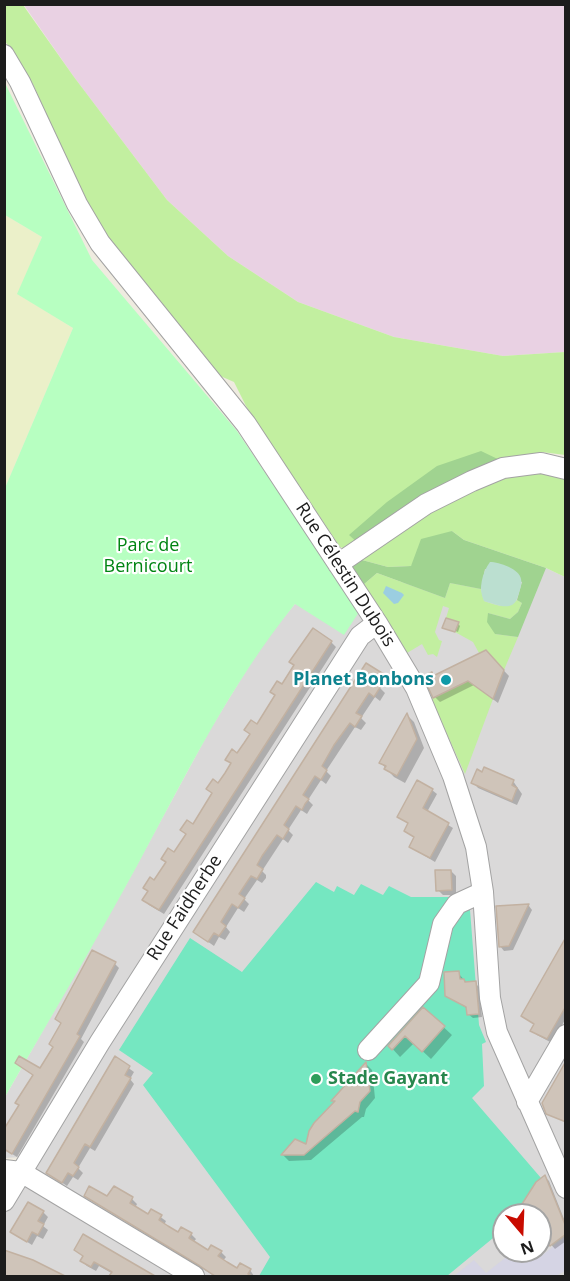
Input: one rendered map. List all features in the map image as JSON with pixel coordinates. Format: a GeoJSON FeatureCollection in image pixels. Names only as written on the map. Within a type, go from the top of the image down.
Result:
{"type":"FeatureCollection","features":[{"type":"Feature","properties":{"kind":"street","name":"Rue Célestin Dubois"},"geometry":{"type":"LineString","coordinates":[[4,55],[20,82],[77,204],[100,243],[246,424],[377,623],[416,688],[453,776],[476,847],[483,892],[492,1011],[497,1032],[566,1188]]}},
{"type":"Feature","properties":{"kind":"street"},"geometry":{"type":"LineString","coordinates":[[338,564],[426,504],[503,468],[541,463],[566,469]]}},
{"type":"Feature","properties":{"kind":"street","name":"Rue Faidherbe"},"geometry":{"type":"LineString","coordinates":[[4,1201],[13,1171],[100,1041],[360,636],[377,623]]}},
{"type":"Feature","properties":{"kind":"street"},"geometry":{"type":"LineString","coordinates":[[368,1050],[429,983],[443,924],[457,904],[483,892]]}},
{"type":"Feature","properties":{"kind":"street"},"geometry":{"type":"LineString","coordinates":[[528,1102],[566,1035]]}},
{"type":"Feature","properties":{"kind":"street"},"geometry":{"type":"LineString","coordinates":[[13,1171],[194,1276]]}},
{"type":"Feature","properties":{"kind":"shaded area"},"geometry":{"type":"Polygon","coordinates":[[[24,5],[565,5],[565,352],[503,356],[394,337],[298,302],[228,256],[167,200],[74,77],[24,5]]]}},
{"type":"Feature","properties":{"kind":"shaded area"},"geometry":{"type":"Polygon","coordinates":[[[464,540],[546,568],[565,577],[565,1276],[5,1276],[5,1189],[21,1157],[5,1158],[5,1097],[126,885],[211,728],[265,640],[295,604],[359,612],[464,540]]]}},
{"type":"Feature","properties":{"kind":"shaded area"},"geometry":{"type":"Polygon","coordinates":[[[565,1237],[565,1271],[556,1276],[454,1276],[474,1260],[486,1273],[499,1263],[552,1263],[552,1248],[565,1237]]]}},
{"type":"Feature","properties":{"kind":"green space"},"geometry":{"type":"Polygon","coordinates":[[[4,5],[23,5],[167,200],[228,256],[298,302],[394,337],[503,356],[565,352],[565,455],[542,452],[504,462],[350,535],[360,545],[349,550],[340,547],[246,406],[234,382],[218,375],[107,239],[86,204],[33,84],[5,41],[4,5]]]}},
{"type":"Feature","properties":{"kind":"green space","name":"Parc de Bernicourt"},"geometry":{"type":"Polygon","coordinates":[[[5,83],[92,260],[237,431],[359,612],[344,635],[295,604],[272,634],[210,730],[122,894],[5,1097],[5,488],[73,328],[17,294],[42,237],[5,215],[5,83]]]}},
{"type":"Feature","properties":{"kind":"green space"},"geometry":{"type":"Polygon","coordinates":[[[5,215],[42,237],[18,294],[73,328],[5,488],[5,215]]]}},
{"type":"Feature","properties":{"kind":"green space"},"geometry":{"type":"Polygon","coordinates":[[[481,451],[504,462],[360,545],[349,535],[387,502],[437,466],[481,451]]]}},
{"type":"Feature","properties":{"kind":"green space"},"geometry":{"type":"Polygon","coordinates":[[[536,468],[563,476],[565,479],[565,577],[546,568],[464,540],[452,531],[411,566],[388,567],[362,560],[351,567],[354,559],[475,484],[536,468]]]}},
{"type":"Feature","properties":{"kind":"green space"},"geometry":{"type":"Polygon","coordinates":[[[452,531],[464,540],[546,568],[518,637],[495,634],[487,622],[488,613],[510,619],[518,612],[522,603],[517,600],[522,582],[485,569],[481,589],[450,583],[445,598],[377,573],[363,585],[351,567],[362,560],[388,567],[411,566],[421,539],[452,531]]]}},
{"type":"Feature","properties":{"kind":"green space"},"geometry":{"type":"Polygon","coordinates":[[[490,562],[509,567],[520,575],[520,588],[512,605],[502,606],[484,601],[481,591],[482,581],[490,562]]]}},
{"type":"Feature","properties":{"kind":"green space"},"geometry":{"type":"Polygon","coordinates":[[[377,573],[445,598],[450,583],[481,589],[484,601],[493,604],[505,606],[517,600],[522,603],[518,612],[510,619],[488,613],[495,634],[518,637],[504,670],[496,661],[478,688],[493,699],[465,774],[431,699],[470,680],[490,657],[487,650],[479,653],[473,642],[455,632],[459,623],[446,618],[449,608],[443,606],[435,632],[442,641],[437,657],[433,654],[428,655],[422,644],[407,653],[363,585],[377,573]]]}},
{"type":"Feature","properties":{"kind":"green space","name":"Stade Gayant"},"geometry":{"type":"Polygon","coordinates":[[[316,882],[334,892],[337,886],[354,895],[361,884],[383,895],[389,886],[411,897],[469,897],[479,1025],[486,1042],[482,1044],[484,1086],[472,1098],[541,1178],[535,1183],[522,1203],[492,1203],[492,1239],[447,1276],[259,1276],[270,1257],[143,1085],[153,1073],[119,1050],[190,938],[242,972],[316,882]]]}},
{"type":"Feature","properties":{"kind":"water"},"geometry":{"type":"Polygon","coordinates":[[[386,586],[404,595],[398,603],[394,604],[383,593],[386,586]]]}},
{"type":"Feature","properties":{"kind":"building"},"geometry":{"type":"Polygon","coordinates":[[[446,618],[459,622],[455,632],[442,628],[446,618]]]}},
{"type":"Feature","properties":{"kind":"building"},"geometry":{"type":"Polygon","coordinates":[[[313,628],[332,641],[159,910],[142,900],[148,891],[143,888],[150,877],[154,880],[166,862],[161,859],[168,848],[174,852],[186,834],[180,830],[187,820],[193,824],[212,793],[206,789],[213,779],[218,783],[225,773],[231,763],[225,760],[232,749],[237,753],[250,734],[244,730],[251,720],[257,724],[275,695],[270,692],[277,681],[282,684],[294,665],[289,662],[313,628]]]}},
{"type":"Feature","properties":{"kind":"building"},"geometry":{"type":"Polygon","coordinates":[[[486,650],[504,670],[493,699],[468,681],[433,698],[423,676],[432,672],[433,676],[486,650]]]}},
{"type":"Feature","properties":{"kind":"building"},"geometry":{"type":"Polygon","coordinates":[[[366,663],[382,673],[376,683],[381,686],[374,697],[369,693],[356,713],[362,716],[355,727],[350,723],[322,766],[327,770],[321,780],[315,776],[303,795],[309,799],[302,810],[296,806],[284,825],[289,829],[283,839],[277,835],[257,865],[263,869],[257,879],[251,876],[239,894],[245,898],[238,908],[232,904],[221,922],[226,926],[219,936],[214,933],[208,942],[193,932],[366,663]]]}},
{"type":"Feature","properties":{"kind":"building"},"geometry":{"type":"Polygon","coordinates":[[[407,713],[417,739],[397,776],[384,769],[386,766],[379,763],[407,713]]]}},
{"type":"Feature","properties":{"kind":"building"},"geometry":{"type":"Polygon","coordinates":[[[484,767],[514,780],[512,785],[517,788],[512,801],[471,783],[477,769],[482,772],[484,767]]]}},
{"type":"Feature","properties":{"kind":"building"},"geometry":{"type":"Polygon","coordinates":[[[417,780],[433,789],[423,808],[449,823],[430,858],[409,847],[414,837],[404,831],[408,823],[397,817],[417,780]]]}},
{"type":"Feature","properties":{"kind":"building"},"geometry":{"type":"Polygon","coordinates":[[[435,870],[451,870],[452,890],[436,891],[435,870]]]}},
{"type":"Feature","properties":{"kind":"building"},"geometry":{"type":"Polygon","coordinates":[[[529,904],[509,946],[499,947],[496,906],[529,904]]]}},
{"type":"Feature","properties":{"kind":"building"},"geometry":{"type":"Polygon","coordinates":[[[566,937],[566,1006],[547,1039],[530,1031],[534,1024],[521,1016],[566,937]]]}},
{"type":"Feature","properties":{"kind":"building"},"geometry":{"type":"Polygon","coordinates":[[[92,950],[116,962],[77,1034],[80,1036],[12,1154],[4,1149],[4,1129],[19,1105],[15,1103],[33,1075],[15,1063],[19,1056],[40,1068],[53,1047],[49,1044],[61,1023],[55,1019],[92,950]]]}},
{"type":"Feature","properties":{"kind":"building"},"geometry":{"type":"Polygon","coordinates":[[[459,971],[460,979],[464,979],[465,982],[476,981],[479,1014],[467,1015],[466,1007],[445,996],[444,972],[459,971]]]}},
{"type":"Feature","properties":{"kind":"building"},"geometry":{"type":"Polygon","coordinates":[[[423,1007],[445,1026],[422,1052],[405,1036],[392,1050],[388,1046],[423,1007]]]}},
{"type":"Feature","properties":{"kind":"building"},"geometry":{"type":"Polygon","coordinates":[[[115,1056],[130,1066],[125,1075],[131,1078],[90,1147],[85,1144],[74,1163],[79,1167],[73,1176],[68,1173],[62,1183],[46,1173],[115,1056]]]}},
{"type":"Feature","properties":{"kind":"building"},"geometry":{"type":"Polygon","coordinates":[[[566,1061],[566,1122],[546,1114],[542,1103],[566,1061]]]}},
{"type":"Feature","properties":{"kind":"building"},"geometry":{"type":"Polygon","coordinates":[[[366,1062],[370,1091],[360,1102],[358,1112],[355,1111],[304,1155],[281,1155],[295,1139],[306,1144],[309,1131],[314,1123],[366,1062]]]}},
{"type":"Feature","properties":{"kind":"building"},"geometry":{"type":"Polygon","coordinates":[[[545,1175],[566,1227],[566,1234],[552,1244],[552,1203],[523,1203],[536,1182],[545,1175]]]}},
{"type":"Feature","properties":{"kind":"building"},"geometry":{"type":"Polygon","coordinates":[[[89,1186],[107,1196],[114,1186],[133,1197],[130,1203],[148,1214],[151,1209],[162,1215],[159,1220],[178,1232],[181,1227],[192,1233],[189,1238],[208,1250],[211,1245],[222,1251],[218,1256],[237,1268],[240,1263],[251,1269],[248,1274],[252,1276],[215,1276],[84,1196],[89,1186]]]}},
{"type":"Feature","properties":{"kind":"building"},"geometry":{"type":"Polygon","coordinates":[[[28,1202],[44,1211],[38,1221],[44,1224],[38,1235],[32,1232],[27,1242],[10,1232],[28,1202]]]}},
{"type":"Feature","properties":{"kind":"building"},"geometry":{"type":"Polygon","coordinates":[[[83,1234],[155,1276],[109,1276],[112,1272],[94,1262],[91,1267],[80,1261],[83,1256],[74,1250],[83,1234]]]}},
{"type":"Feature","properties":{"kind":"building"},"geometry":{"type":"Polygon","coordinates":[[[4,1250],[33,1260],[65,1276],[4,1276],[4,1250]]]}},
{"type":"Feature","properties":{"kind":"place","name":"Planet Bonbons"},"geometry":{"type":"Point","coordinates":[446,680]}},
{"type":"Feature","properties":{"kind":"place","name":"Stade Gayant"},"geometry":{"type":"Point","coordinates":[316,1079]}}]}
